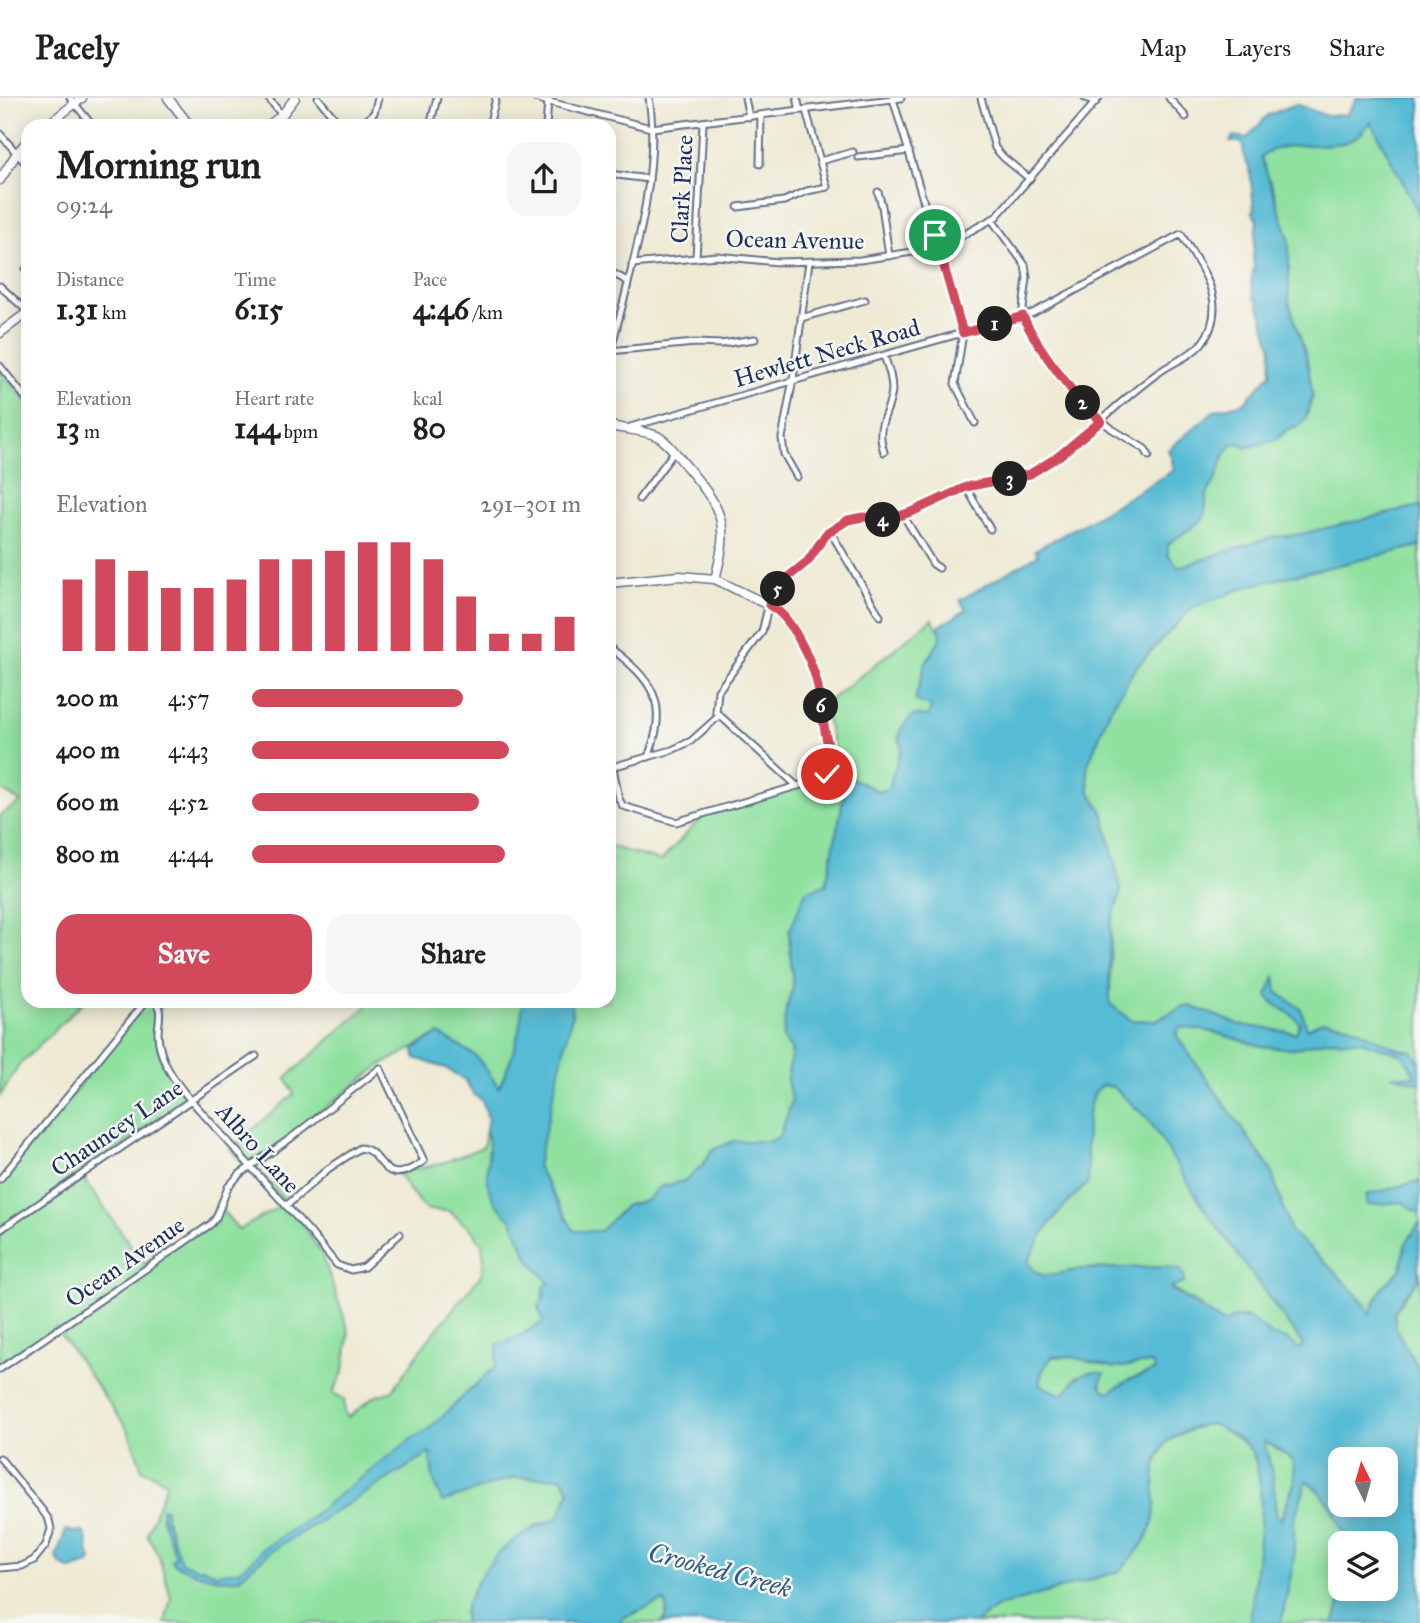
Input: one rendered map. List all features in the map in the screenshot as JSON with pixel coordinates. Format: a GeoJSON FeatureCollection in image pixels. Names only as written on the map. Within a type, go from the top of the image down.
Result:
{"type":"FeatureCollection","features":[{"type":"Feature","properties":{"kind":"street"},"geometry":{"type":"LineString","coordinates":[[168,98],[184,119]]}},
{"type":"Feature","properties":{"kind":"street"},"geometry":{"type":"LineString","coordinates":[[268,98],[282,115]]}},
{"type":"Feature","properties":{"kind":"street"},"geometry":{"type":"LineString","coordinates":[[278,119],[295,98]]}},
{"type":"Feature","properties":{"kind":"street"},"geometry":{"type":"LineString","coordinates":[[318,98],[335,119]]}},
{"type":"Feature","properties":{"kind":"street"},"geometry":{"type":"LineString","coordinates":[[368,119],[374,113],[378,98]]}},
{"type":"Feature","properties":{"kind":"street"},"geometry":{"type":"LineString","coordinates":[[432,119],[437,98]]}},
{"type":"Feature","properties":{"kind":"street"},"geometry":{"type":"LineString","coordinates":[[491,119],[496,98]]}},
{"type":"Feature","properties":{"kind":"street"},"geometry":{"type":"LineString","coordinates":[[534,98],[615,119]]}},
{"type":"Feature","properties":{"kind":"street"},"geometry":{"type":"LineString","coordinates":[[616,327],[643,224],[649,179],[649,98]]}},
{"type":"Feature","properties":{"kind":"street"},"geometry":{"type":"LineString","coordinates":[[745,98],[749,117]]}},
{"type":"Feature","properties":{"kind":"street"},"geometry":{"type":"LineString","coordinates":[[738,206],[784,201],[807,191],[827,187],[797,98]]}},
{"type":"Feature","properties":{"kind":"street"},"geometry":{"type":"LineString","coordinates":[[616,119],[651,128],[901,98]]}},
{"type":"Feature","properties":{"kind":"street"},"geometry":{"type":"LineString","coordinates":[[981,98],[995,148],[1030,179]]}},
{"type":"Feature","properties":{"kind":"street"},"geometry":{"type":"LineString","coordinates":[[1085,98],[1098,100]]}},
{"type":"Feature","properties":{"kind":"street"},"geometry":{"type":"LineString","coordinates":[[1169,98],[1186,117]]}},
{"type":"Feature","properties":{"kind":"street"},"geometry":{"type":"LineString","coordinates":[[893,99],[963,333],[955,384],[975,423]]}},
{"type":"Feature","properties":{"kind":"street"},"geometry":{"type":"LineString","coordinates":[[54,119],[76,100],[88,119]]}},
{"type":"Feature","properties":{"kind":"street","name":"Ocean Avenue"},"geometry":{"type":"LineString","coordinates":[[632,264],[725,256],[778,262],[860,260],[939,248],[992,220],[1098,100]]}},
{"type":"Feature","properties":{"kind":"street"},"geometry":{"type":"LineString","coordinates":[[547,119],[548,102]]}},
{"type":"Feature","properties":{"kind":"street"},"geometry":{"type":"LineString","coordinates":[[760,164],[761,115]]}},
{"type":"Feature","properties":{"kind":"street","name":"Clark Place"},"geometry":{"type":"LineString","coordinates":[[696,258],[703,122]]}},
{"type":"Feature","properties":{"kind":"street"},"geometry":{"type":"LineString","coordinates":[[0,134],[21,158]]}},
{"type":"Feature","properties":{"kind":"street"},"geometry":{"type":"LineString","coordinates":[[0,180],[21,148]]}},
{"type":"Feature","properties":{"kind":"street"},"geometry":{"type":"LineString","coordinates":[[858,157],[909,151]]}},
{"type":"Feature","properties":{"kind":"street"},"geometry":{"type":"LineString","coordinates":[[820,161],[853,152]]}},
{"type":"Feature","properties":{"kind":"street"},"geometry":{"type":"LineString","coordinates":[[616,175],[649,179]]}},
{"type":"Feature","properties":{"kind":"street"},"geometry":{"type":"LineString","coordinates":[[878,192],[889,256]]}},
{"type":"Feature","properties":{"kind":"street"},"geometry":{"type":"LineString","coordinates":[[992,220],[1025,265],[1027,278],[1023,316],[1031,333],[1085,406],[1124,438],[1143,447],[1149,456]]}},
{"type":"Feature","properties":{"kind":"street","name":"Hewlett Neck Road"},"geometry":{"type":"LineString","coordinates":[[624,429],[1023,316],[1074,292],[1181,234],[1212,295],[1214,309],[1210,329],[1193,352],[1157,373],[1101,421]]}},
{"type":"Feature","properties":{"kind":"street"},"geometry":{"type":"LineString","coordinates":[[797,477],[782,446],[809,262]]}},
{"type":"Feature","properties":{"kind":"street"},"geometry":{"type":"LineString","coordinates":[[616,275],[628,281]]}},
{"type":"Feature","properties":{"kind":"street"},"geometry":{"type":"LineString","coordinates":[[0,286],[21,306]]}},
{"type":"Feature","properties":{"kind":"street"},"geometry":{"type":"LineString","coordinates":[[801,317],[864,300]]}},
{"type":"Feature","properties":{"kind":"street"},"geometry":{"type":"LineString","coordinates":[[0,333],[21,317]]}},
{"type":"Feature","properties":{"kind":"street"},"geometry":{"type":"LineString","coordinates":[[616,353],[695,342],[721,344],[755,339]]}},
{"type":"Feature","properties":{"kind":"street"},"geometry":{"type":"LineString","coordinates":[[884,356],[892,386],[881,425],[884,452]]}},
{"type":"Feature","properties":{"kind":"street"},"geometry":{"type":"LineString","coordinates":[[0,366],[21,392]]}},
{"type":"Feature","properties":{"kind":"street"},"geometry":{"type":"LineString","coordinates":[[797,786],[716,712],[718,691],[762,632],[769,605],[783,581],[808,561],[830,531],[855,518],[882,520],[902,515],[966,487],[1018,478],[1035,472],[1101,421]]}},
{"type":"Feature","properties":{"kind":"street"},"geometry":{"type":"LineString","coordinates":[[616,427],[658,437],[708,492],[719,512],[722,540],[721,558],[715,579]]}},
{"type":"Feature","properties":{"kind":"street"},"geometry":{"type":"LineString","coordinates":[[639,499],[674,452]]}},
{"type":"Feature","properties":{"kind":"street"},"geometry":{"type":"LineString","coordinates":[[966,487],[990,529]]}},
{"type":"Feature","properties":{"kind":"street"},"geometry":{"type":"LineString","coordinates":[[902,515],[933,564],[939,568]]}},
{"type":"Feature","properties":{"kind":"street"},"geometry":{"type":"LineString","coordinates":[[830,531],[880,616]]}},
{"type":"Feature","properties":{"kind":"street"},"geometry":{"type":"LineString","coordinates":[[616,582],[679,576],[715,579],[780,611],[809,660],[818,688],[825,741],[835,766],[827,774],[797,786],[676,822],[623,806],[616,783]]}},
{"type":"Feature","properties":{"kind":"street"},"geometry":{"type":"LineString","coordinates":[[616,653],[641,677],[658,706],[659,721],[648,757]]}},
{"type":"Feature","properties":{"kind":"street"},"geometry":{"type":"LineString","coordinates":[[616,766],[691,741],[720,715]]}},
{"type":"Feature","properties":{"kind":"street"},"geometry":{"type":"LineString","coordinates":[[0,1179],[140,1008]]}},
{"type":"Feature","properties":{"kind":"street","name":"Albro Lane"},"geometry":{"type":"LineString","coordinates":[[160,1008],[158,1037],[162,1056],[170,1073],[337,1265],[351,1270],[364,1266],[400,1234]]}},
{"type":"Feature","properties":{"kind":"street","name":"Chauncey Lane"},"geometry":{"type":"LineString","coordinates":[[0,1230],[256,1056]]}},
{"type":"Feature","properties":{"kind":"street","name":"Ocean Avenue"},"geometry":{"type":"LineString","coordinates":[[0,1369],[211,1224],[230,1183],[380,1068],[424,1161],[409,1170],[391,1172],[366,1149],[360,1148],[328,1169],[286,1206]]}},
{"type":"Feature","properties":{"kind":"street"},"geometry":{"type":"LineString","coordinates":[[0,1458],[49,1520],[50,1537],[34,1560],[22,1566],[0,1568]]}},
{"type":"Feature","properties":{"kind":"green space"},"geometry":{"type":"Polygon","coordinates":[[[1371,121],[1420,215],[1420,506],[1301,534],[1270,538],[1179,567],[1168,555],[1168,544],[1204,519],[1207,494],[1232,444],[1276,440],[1288,429],[1297,426],[1307,359],[1289,302],[1276,196],[1261,158],[1268,150],[1362,133],[1371,121]]]}},
{"type":"Feature","properties":{"kind":"green space"},"geometry":{"type":"Polygon","coordinates":[[[0,369],[21,394],[21,802],[0,789],[0,369]]]}},
{"type":"Feature","properties":{"kind":"green space"},"geometry":{"type":"Polygon","coordinates":[[[1420,546],[1420,1064],[1412,1051],[1397,1049],[1349,1025],[1307,1029],[1301,1009],[1277,992],[1275,978],[1272,1003],[1291,1011],[1300,1023],[1296,1033],[1241,1025],[1187,1005],[1154,1021],[1131,1020],[1110,1004],[1111,923],[1121,891],[1103,812],[1089,791],[1087,767],[1110,710],[1136,667],[1193,607],[1252,585],[1420,546]]]}},
{"type":"Feature","properties":{"kind":"green space"},"geometry":{"type":"Polygon","coordinates":[[[932,619],[941,633],[940,639],[925,665],[915,700],[932,706],[928,716],[914,715],[898,738],[902,747],[889,788],[880,792],[850,777],[848,780],[826,885],[789,932],[793,987],[786,1009],[792,1050],[787,1080],[792,1101],[779,1137],[770,1141],[734,1141],[712,1150],[703,1165],[684,1182],[660,1187],[647,1201],[627,1205],[600,1231],[574,1231],[537,1166],[552,1099],[567,1008],[616,1008],[616,848],[661,861],[705,814],[811,783],[835,771],[841,762],[835,756],[824,705],[932,619]]]}},
{"type":"Feature","properties":{"kind":"green space"},"geometry":{"type":"Polygon","coordinates":[[[21,802],[21,1008],[77,1008],[19,1065],[0,1096],[0,815],[21,802]]]}},
{"type":"Feature","properties":{"kind":"green space"},"geometry":{"type":"Polygon","coordinates":[[[142,1008],[161,1008],[158,1016],[159,1049],[165,1066],[189,1099],[81,1175],[144,1264],[213,1216],[217,1204],[239,1230],[280,1206],[230,1149],[294,1094],[286,1078],[365,1008],[522,1008],[515,1045],[499,1087],[476,1056],[439,1034],[381,1065],[253,1164],[287,1201],[322,1254],[349,1332],[344,1370],[333,1393],[344,1399],[345,1414],[349,1417],[374,1397],[392,1391],[428,1340],[481,1275],[484,1261],[482,1244],[474,1232],[449,1211],[427,1210],[398,1173],[440,1164],[483,1147],[486,1129],[489,1146],[487,1172],[496,1204],[512,1220],[529,1260],[550,1284],[543,1291],[544,1321],[514,1339],[498,1344],[495,1369],[449,1410],[442,1502],[512,1478],[561,1477],[570,1491],[558,1518],[535,1526],[463,1613],[465,1623],[165,1623],[171,1597],[158,1554],[147,1534],[167,1482],[142,1469],[128,1430],[56,1328],[0,1367],[0,1183],[142,1008]]]}},
{"type":"Feature","properties":{"kind":"green space"},"geometry":{"type":"Polygon","coordinates":[[[1181,1027],[1209,1031],[1261,1046],[1292,1049],[1330,1040],[1361,1041],[1403,1055],[1416,1077],[1396,1076],[1420,1083],[1420,1181],[1390,1188],[1368,1205],[1402,1202],[1420,1214],[1420,1222],[1405,1245],[1401,1269],[1383,1287],[1371,1315],[1362,1300],[1291,1232],[1271,1170],[1176,1035],[1181,1027]]]}},
{"type":"Feature","properties":{"kind":"green space"},"geometry":{"type":"Polygon","coordinates":[[[1102,1085],[1113,1087],[1148,1119],[1204,1208],[1303,1345],[1301,1348],[1286,1339],[1273,1337],[1248,1317],[1235,1317],[1221,1322],[1170,1288],[1174,1286],[1166,1267],[1082,1269],[1044,1276],[1034,1270],[1028,1262],[1039,1239],[1061,1210],[1088,1183],[1088,1116],[1095,1092],[1102,1085]]]}},
{"type":"Feature","properties":{"kind":"green space"},"geometry":{"type":"Polygon","coordinates":[[[1420,1271],[1420,1372],[1396,1329],[1394,1312],[1420,1271]]]}},
{"type":"Feature","properties":{"kind":"green space"},"geometry":{"type":"Polygon","coordinates":[[[1052,1357],[1151,1363],[1154,1371],[1129,1380],[1110,1392],[1105,1392],[1100,1384],[1077,1376],[1063,1395],[1041,1386],[1039,1382],[1044,1368],[1052,1357]]]}},
{"type":"Feature","properties":{"kind":"green space"},"geometry":{"type":"Polygon","coordinates":[[[1204,1424],[1220,1428],[1244,1443],[1251,1450],[1257,1464],[1260,1484],[1260,1534],[1250,1623],[975,1623],[997,1607],[1120,1571],[1133,1557],[1154,1520],[1154,1468],[1166,1442],[1204,1424]]]}},
{"type":"Feature","properties":{"kind":"green space"},"geometry":{"type":"Polygon","coordinates":[[[1264,1441],[1294,1459],[1295,1481],[1280,1520],[1276,1515],[1273,1476],[1264,1441]]]}},
{"type":"Feature","properties":{"kind":"green space"},"geometry":{"type":"Polygon","coordinates":[[[1306,1480],[1328,1503],[1328,1517],[1336,1517],[1343,1531],[1328,1531],[1328,1601],[1340,1601],[1334,1623],[1281,1623],[1294,1560],[1294,1520],[1306,1480]]]}},
{"type":"Feature","properties":{"kind":"green space"},"geometry":{"type":"Polygon","coordinates":[[[663,1601],[667,1605],[666,1618],[661,1623],[620,1623],[622,1618],[663,1601]]]}},
{"type":"Feature","properties":{"kind":"water","name":"Crooked Creek"},"geometry":{"type":"Polygon","coordinates":[[[1357,98],[1420,98],[1420,215],[1371,122],[1350,141],[1289,146],[1269,151],[1261,157],[1289,238],[1289,302],[1307,359],[1313,396],[1305,420],[1288,429],[1276,440],[1246,448],[1240,443],[1232,444],[1207,494],[1204,519],[1168,544],[1168,555],[1179,567],[1270,538],[1301,534],[1420,506],[1420,546],[1252,585],[1193,607],[1136,667],[1110,710],[1087,767],[1089,791],[1103,812],[1121,891],[1111,923],[1110,1004],[1131,1020],[1154,1021],[1187,1005],[1241,1025],[1296,1033],[1300,1023],[1267,995],[1275,977],[1277,992],[1301,1009],[1307,1029],[1323,1021],[1349,1025],[1397,1049],[1412,1051],[1420,1064],[1420,1083],[1391,1075],[1416,1076],[1403,1055],[1361,1041],[1329,1040],[1292,1049],[1261,1046],[1209,1031],[1181,1027],[1176,1035],[1271,1170],[1291,1232],[1362,1300],[1370,1314],[1383,1287],[1401,1269],[1405,1245],[1420,1222],[1418,1280],[1403,1297],[1394,1313],[1396,1329],[1420,1372],[1420,1623],[1334,1623],[1340,1601],[1398,1601],[1398,1531],[1343,1531],[1336,1517],[1398,1517],[1398,1447],[1328,1447],[1328,1503],[1307,1480],[1294,1520],[1294,1560],[1281,1623],[1250,1623],[1260,1536],[1258,1469],[1252,1452],[1244,1443],[1208,1424],[1185,1431],[1165,1444],[1155,1471],[1152,1525],[1141,1546],[1120,1571],[997,1607],[975,1623],[661,1623],[666,1618],[667,1605],[663,1601],[622,1618],[620,1623],[465,1623],[467,1603],[487,1567],[519,1537],[558,1518],[570,1491],[561,1477],[512,1478],[442,1502],[433,1478],[430,1453],[270,1552],[238,1579],[206,1576],[175,1564],[171,1560],[176,1557],[162,1519],[162,1508],[166,1509],[166,1519],[181,1562],[216,1574],[238,1571],[262,1549],[305,1521],[411,1439],[428,1430],[495,1369],[498,1343],[515,1338],[544,1321],[538,1308],[545,1297],[544,1286],[550,1284],[529,1260],[512,1220],[496,1204],[489,1190],[489,1146],[486,1128],[488,1118],[482,1100],[474,1095],[465,1080],[445,1068],[415,1058],[414,1049],[439,1034],[476,1056],[499,1087],[515,1045],[522,1008],[572,1008],[537,1166],[574,1231],[600,1231],[627,1205],[647,1200],[660,1187],[684,1181],[703,1165],[712,1150],[734,1141],[770,1141],[779,1137],[792,1101],[787,1080],[792,1051],[783,1038],[786,1009],[793,987],[789,932],[806,891],[826,885],[847,780],[849,777],[880,792],[889,787],[902,747],[900,734],[903,726],[914,715],[928,716],[931,707],[915,700],[925,665],[940,639],[938,627],[966,610],[960,600],[1038,555],[1035,550],[1174,470],[1168,450],[1215,410],[1244,403],[1271,373],[1272,349],[1257,299],[1254,299],[1251,282],[1257,220],[1252,211],[1250,169],[1244,157],[1243,144],[1230,142],[1233,136],[1247,138],[1268,115],[1296,104],[1324,115],[1346,115],[1357,98]],[[1102,1085],[1095,1092],[1091,1103],[1087,1130],[1088,1183],[1061,1209],[1039,1239],[1028,1262],[1044,1276],[1082,1269],[1166,1267],[1181,1270],[1184,1283],[1170,1288],[1221,1322],[1235,1317],[1248,1317],[1273,1336],[1286,1339],[1301,1348],[1303,1345],[1204,1208],[1148,1119],[1113,1087],[1102,1085]],[[1069,1356],[1052,1357],[1039,1381],[1041,1386],[1063,1395],[1080,1376],[1097,1372],[1104,1374],[1100,1384],[1105,1391],[1110,1392],[1129,1380],[1154,1371],[1151,1363],[1114,1368],[1069,1356]],[[1264,1442],[1273,1476],[1276,1514],[1281,1520],[1295,1481],[1293,1460],[1264,1442]]]}},
{"type":"Feature","properties":{"kind":"water"},"geometry":{"type":"Polygon","coordinates":[[[1420,1181],[1420,1214],[1402,1202],[1368,1205],[1366,1195],[1420,1181]]]}},
{"type":"Feature","properties":{"kind":"water"},"geometry":{"type":"Polygon","coordinates":[[[66,1530],[82,1531],[91,1559],[89,1564],[71,1570],[61,1565],[56,1557],[66,1530]]]}},
{"type":"Feature","properties":{"kind":"route"},"geometry":{"type":"LineString","coordinates":[[827,774],[835,766],[825,741],[815,676],[787,619],[769,605],[783,581],[808,561],[826,534],[848,520],[863,517],[890,519],[966,487],[1030,474],[1059,456],[1101,421],[1072,389],[1031,333],[1023,316],[963,333],[935,235]]}}]}
